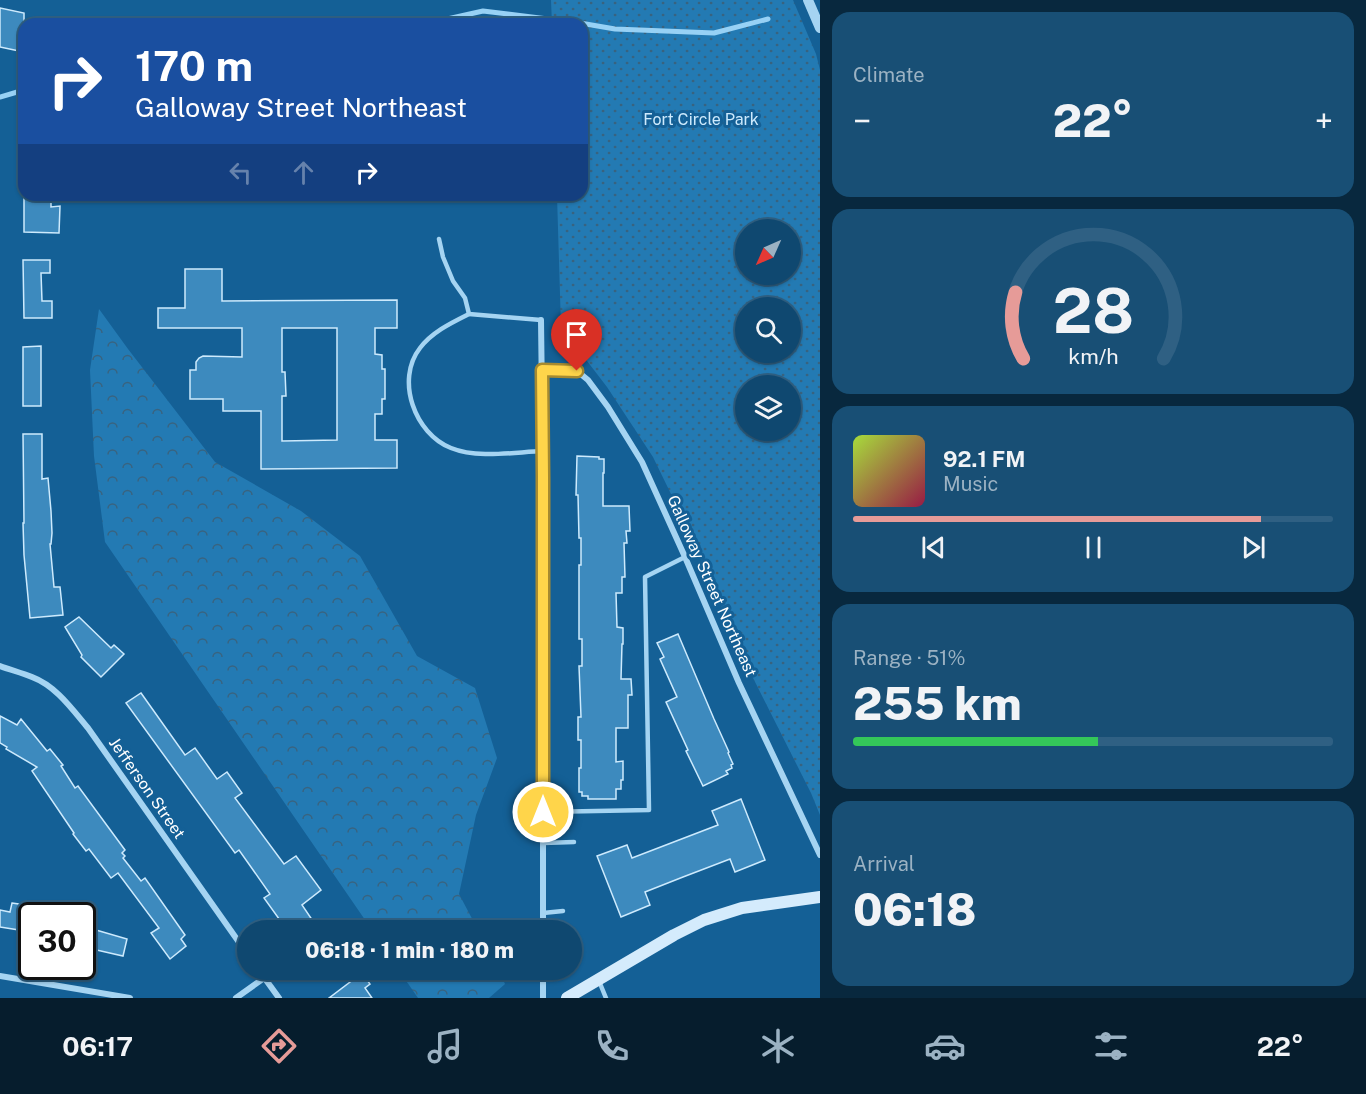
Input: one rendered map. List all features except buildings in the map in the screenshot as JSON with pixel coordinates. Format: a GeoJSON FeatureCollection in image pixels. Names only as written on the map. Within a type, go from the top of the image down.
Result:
{"type":"FeatureCollection","features":[{"type":"Feature","properties":{"kind":"main road"},"geometry":{"type":"LineString","coordinates":[[567,998],[689,927],[719,915],[742,908],[820,897]]}},
{"type":"Feature","properties":{"kind":"street"},"geometry":{"type":"LineString","coordinates":[[808,0],[820,28]]}},
{"type":"Feature","properties":{"kind":"street"},"geometry":{"type":"LineString","coordinates":[[541,320],[543,920]]}},
{"type":"Feature","properties":{"kind":"street","name":"Galloway Street Northeast"},"geometry":{"type":"LineString","coordinates":[[542,370],[577,371],[588,380],[608,407],[642,462],[739,683],[820,855]]}},
{"type":"Feature","properties":{"kind":"street","name":"Jefferson Street"},"geometry":{"type":"LineString","coordinates":[[0,666],[34,678],[52,689],[71,708],[88,728],[237,939]]}},
{"type":"Feature","properties":{"kind":"street"},"geometry":{"type":"LineString","coordinates":[[0,976],[130,998]]}},
{"type":"Feature","properties":{"kind":"street"},"geometry":{"type":"LineString","coordinates":[[236,998],[261,980]]}},
{"type":"Feature","properties":{"kind":"street"},"geometry":{"type":"LineString","coordinates":[[266,980],[279,998]]}},
{"type":"Feature","properties":{"kind":"street"},"geometry":{"type":"LineString","coordinates":[[543,980],[543,998]]}},
{"type":"Feature","properties":{"kind":"lane"},"geometry":{"type":"LineString","coordinates":[[439,239],[443,257],[453,281],[465,298],[469,314]]}},
{"type":"Feature","properties":{"kind":"lane"},"geometry":{"type":"LineString","coordinates":[[541,320],[469,314],[446,326],[431,336],[414,357],[409,391],[415,412],[424,427],[450,448],[464,452],[504,454],[543,451]]}},
{"type":"Feature","properties":{"kind":"lane"},"geometry":{"type":"LineString","coordinates":[[543,812],[648,810],[645,577],[685,557]]}},
{"type":"Feature","properties":{"kind":"lane"},"geometry":{"type":"LineString","coordinates":[[543,843],[574,842]]}},
{"type":"Feature","properties":{"kind":"lane"},"geometry":{"type":"LineString","coordinates":[[543,913],[563,911]]}},
{"type":"Feature","properties":{"kind":"lane"},"geometry":{"type":"LineString","coordinates":[[598,979],[606,998]]}},
{"type":"Feature","properties":{"kind":"green space","name":"Fort Circle Park"},"geometry":{"type":"Polygon","coordinates":[[[551,0],[793,0],[816,54],[820,70],[820,815],[749,670],[687,527],[653,457],[607,387],[561,327],[557,201],[588,201],[588,18],[552,18],[551,0]]]}},
{"type":"Feature","properties":{"kind":"green space"},"geometry":{"type":"Polygon","coordinates":[[[99,309],[215,462],[301,511],[360,556],[417,656],[475,688],[497,758],[476,815],[459,894],[473,920],[365,920],[105,542],[94,456],[90,370],[99,309]]]}},
{"type":"Feature","properties":{"kind":"green space"},"geometry":{"type":"Polygon","coordinates":[[[406,980],[503,980],[505,984],[489,998],[418,998],[406,980]]]}},
{"type":"Feature","properties":{"kind":"waterway"},"geometry":{"type":"LineString","coordinates":[[452,18],[483,11],[540,18]]}},
{"type":"Feature","properties":{"kind":"waterway"},"geometry":{"type":"LineString","coordinates":[[588,24],[615,29],[714,33],[768,19]]}},
{"type":"Feature","properties":{"kind":"waterway"},"geometry":{"type":"LineString","coordinates":[[0,97],[18,92]]}},
{"type":"Feature","properties":{"kind":"route"},"geometry":{"type":"LineString","coordinates":[[543,812],[542,370],[577,371]]}}]}
